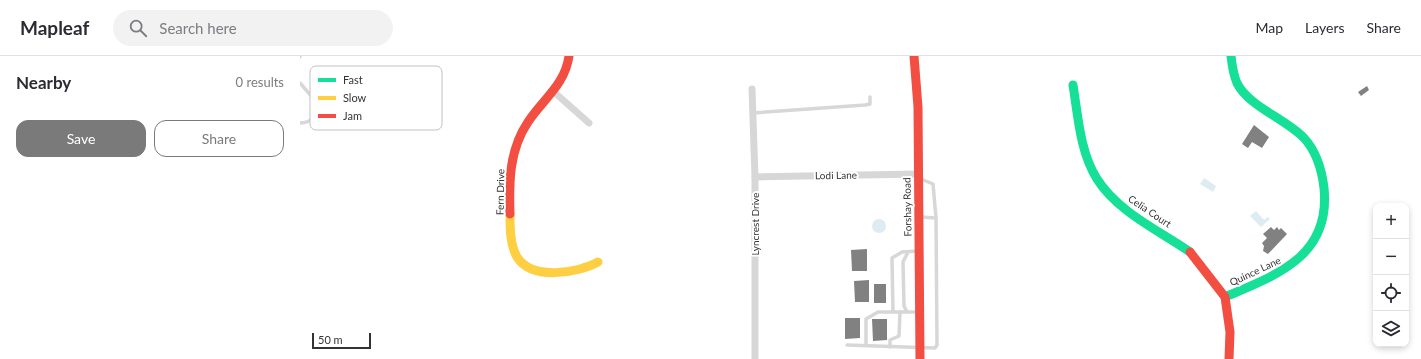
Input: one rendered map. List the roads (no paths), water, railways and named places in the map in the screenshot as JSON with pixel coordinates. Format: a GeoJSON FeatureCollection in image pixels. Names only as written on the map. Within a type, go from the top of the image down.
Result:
{"type":"FeatureCollection","features":[{"type":"Feature","properties":{"kind":"street","name":"Fern Drive"},"geometry":{"type":"LineString","coordinates":[[569,56],[568,71],[554,92],[535,112],[522,130],[514,149],[510,190],[513,247],[517,256],[524,264],[540,271],[574,272],[587,269],[598,262]]}},
{"type":"Feature","properties":{"kind":"street","name":"Forshay Road"},"geometry":{"type":"LineString","coordinates":[[914,56],[917,86],[920,359]]}},
{"type":"Feature","properties":{"kind":"street","name":"Quince Lane"},"geometry":{"type":"LineString","coordinates":[[1229,359],[1230,332],[1225,297],[1274,276],[1287,269],[1300,258],[1313,241],[1322,221],[1324,190],[1321,171],[1315,155],[1306,140],[1293,127],[1249,96],[1238,85],[1232,68],[1231,56]]}},
{"type":"Feature","properties":{"kind":"street","name":"Celia Court"},"geometry":{"type":"LineString","coordinates":[[1073,85],[1082,139],[1089,162],[1097,179],[1113,199],[1134,216],[1193,254],[1225,297]]}},
{"type":"Feature","properties":{"kind":"street","name":"Lyncrest Drive"},"geometry":{"type":"LineString","coordinates":[[752,89],[755,177],[755,359]]}},
{"type":"Feature","properties":{"kind":"street"},"geometry":{"type":"LineString","coordinates":[[554,92],[589,123]]}},
{"type":"Feature","properties":{"kind":"street","name":"Lodi Lane"},"geometry":{"type":"LineString","coordinates":[[755,177],[918,176]]}},
{"type":"Feature","properties":{"kind":"lane"},"geometry":{"type":"LineString","coordinates":[[300,83],[310,95]]}},
{"type":"Feature","properties":{"kind":"lane"},"geometry":{"type":"LineString","coordinates":[[753,113],[861,106],[870,104],[870,96]]}},
{"type":"Feature","properties":{"kind":"lane"},"geometry":{"type":"LineString","coordinates":[[300,123],[310,122]]}},
{"type":"Feature","properties":{"kind":"lane"},"geometry":{"type":"LineString","coordinates":[[847,345],[920,349],[935,348],[937,345],[936,218],[933,184],[918,176]]}},
{"type":"Feature","properties":{"kind":"lane"},"geometry":{"type":"LineString","coordinates":[[918,217],[936,218]]}},
{"type":"Feature","properties":{"kind":"lane"},"geometry":{"type":"LineString","coordinates":[[893,312],[892,258],[902,252],[919,251]]}},
{"type":"Feature","properties":{"kind":"lane"},"geometry":{"type":"LineString","coordinates":[[907,312],[904,306],[903,262],[908,252]]}},
{"type":"Feature","properties":{"kind":"lane"},"geometry":{"type":"LineString","coordinates":[[866,345],[866,319],[878,312],[919,312]]}},
{"type":"Feature","properties":{"kind":"lane"},"geometry":{"type":"LineString","coordinates":[[890,347],[890,340],[899,336],[900,312]]}}]}
